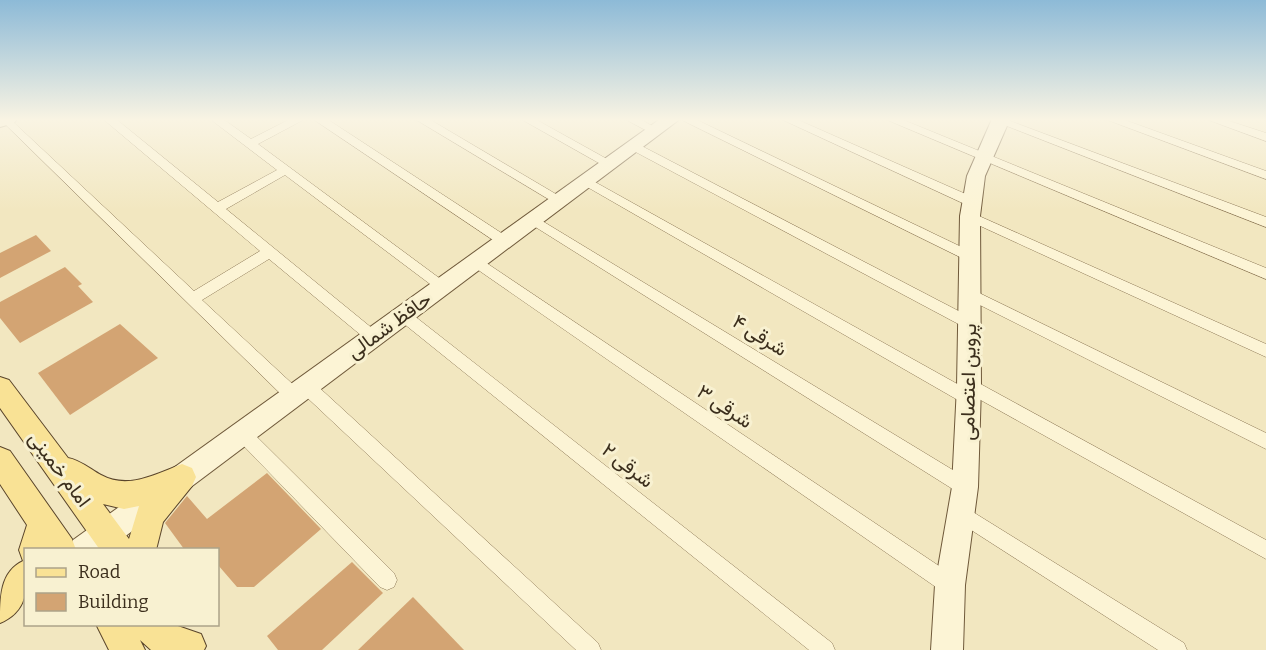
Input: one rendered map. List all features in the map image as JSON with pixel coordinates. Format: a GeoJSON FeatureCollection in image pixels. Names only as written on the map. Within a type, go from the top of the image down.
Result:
{"type":"FeatureCollection","features":[{"type":"Feature","properties":{"kind":"main road","name":"حافظ شمالی"},"geometry":{"type":"LineString","coordinates":[[87,548],[113,541],[182,477],[630,149]]}},
{"type":"Feature","properties":{"kind":"main road","name":"پروین اعتصامی"},"geometry":{"type":"LineString","coordinates":[[947,650],[950,585],[965,487],[969,392],[971,209],[976,176],[986,149]]}},
{"type":"Feature","properties":{"kind":"main road","name":"امام خمینی"},"geometry":{"type":"LineString","coordinates":[[0,388],[113,541]]}},
{"type":"Feature","properties":{"kind":"main road"},"geometry":{"type":"LineString","coordinates":[[50,457],[93,488],[118,497],[148,492],[182,477]]}},
{"type":"Feature","properties":{"kind":"main road"},"geometry":{"type":"LineString","coordinates":[[0,460],[38,536],[59,548]]}},
{"type":"Feature","properties":{"kind":"main road"},"geometry":{"type":"LineString","coordinates":[[141,548],[150,516],[182,477]]}},
{"type":"Feature","properties":{"kind":"main road"},"geometry":{"type":"LineString","coordinates":[[0,610],[24,578]]}},
{"type":"Feature","properties":{"kind":"main road"},"geometry":{"type":"LineString","coordinates":[[0,610],[24,593]]}},
{"type":"Feature","properties":{"kind":"main road"},"geometry":{"type":"LineString","coordinates":[[0,610],[24,602]]}},
{"type":"Feature","properties":{"kind":"main road"},"geometry":{"type":"LineString","coordinates":[[113,626],[128,650]]}},
{"type":"Feature","properties":{"kind":"main road"},"geometry":{"type":"LineString","coordinates":[[149,626],[166,641],[185,640]]}},
{"type":"Feature","properties":{"kind":"street"},"geometry":{"type":"LineString","coordinates":[[36,149],[192,299],[591,650]]}},
{"type":"Feature","properties":{"kind":"street"},"geometry":{"type":"LineString","coordinates":[[146,149],[373,337]]}},
{"type":"Feature","properties":{"kind":"street"},"geometry":{"type":"LineString","coordinates":[[257,149],[443,286]]}},
{"type":"Feature","properties":{"kind":"street"},"geometry":{"type":"LineString","coordinates":[[365,149],[504,241]]}},
{"type":"Feature","properties":{"kind":"street"},"geometry":{"type":"LineString","coordinates":[[474,149],[560,200]]}},
{"type":"Feature","properties":{"kind":"street"},"geometry":{"type":"LineString","coordinates":[[583,149],[610,164]]}},
{"type":"Feature","properties":{"kind":"street"},"geometry":{"type":"LineString","coordinates":[[640,149],[969,323]]}},
{"type":"Feature","properties":{"kind":"street"},"geometry":{"type":"LineString","coordinates":[[749,149],[969,256]]}},
{"type":"Feature","properties":{"kind":"street"},"geometry":{"type":"LineString","coordinates":[[849,149],[1266,351]]}},
{"type":"Feature","properties":{"kind":"street"},"geometry":{"type":"LineString","coordinates":[[963,149],[1266,274]]}},
{"type":"Feature","properties":{"kind":"street"},"geometry":{"type":"LineString","coordinates":[[1075,149],[1266,222]]}},
{"type":"Feature","properties":{"kind":"street"},"geometry":{"type":"LineString","coordinates":[[1193,149],[1266,176]]}},
{"type":"Feature","properties":{"kind":"street"},"geometry":{"type":"LineString","coordinates":[[217,208],[285,170]]}},
{"type":"Feature","properties":{"kind":"street"},"geometry":{"type":"LineString","coordinates":[[586,181],[969,392],[1266,550]]}},
{"type":"Feature","properties":{"kind":"street","name":"۴ شرقی"},"geometry":{"type":"LineString","coordinates":[[534,220],[965,487]]}},
{"type":"Feature","properties":{"kind":"street"},"geometry":{"type":"LineString","coordinates":[[192,299],[270,252]]}},
{"type":"Feature","properties":{"kind":"street","name":"۳ شرقی"},"geometry":{"type":"LineString","coordinates":[[476,261],[950,585]]}},
{"type":"Feature","properties":{"kind":"street"},"geometry":{"type":"LineString","coordinates":[[969,293],[1266,441]]}},
{"type":"Feature","properties":{"kind":"street","name":"۲ شرقی"},"geometry":{"type":"LineString","coordinates":[[403,315],[825,650]]}},
{"type":"Feature","properties":{"kind":"street"},"geometry":{"type":"LineString","coordinates":[[242,433],[387,580]]}},
{"type":"Feature","properties":{"kind":"street"},"geometry":{"type":"LineString","coordinates":[[960,513],[1177,650]]}},
{"type":"Feature","properties":{"kind":"building"},"geometry":{"type":"Polygon","coordinates":[[[36,235],[51,251],[0,278],[0,253],[36,235]]]}},
{"type":"Feature","properties":{"kind":"building"},"geometry":{"type":"Polygon","coordinates":[[[65,267],[82,284],[78,286],[93,302],[20,343],[0,318],[0,302],[65,267]]]}},
{"type":"Feature","properties":{"kind":"building"},"geometry":{"type":"Polygon","coordinates":[[[120,324],[158,358],[70,415],[38,373],[120,324]]]}},
{"type":"Feature","properties":{"kind":"building"},"geometry":{"type":"Polygon","coordinates":[[[267,473],[321,529],[254,587],[237,587],[219,566],[219,548],[183,548],[165,523],[187,496],[207,519],[267,473]]]}},
{"type":"Feature","properties":{"kind":"building"},"geometry":{"type":"Polygon","coordinates":[[[352,562],[383,593],[322,650],[278,650],[267,636],[352,562]]]}},
{"type":"Feature","properties":{"kind":"building"},"geometry":{"type":"Polygon","coordinates":[[[413,597],[464,650],[358,650],[413,597]]]}}]}
